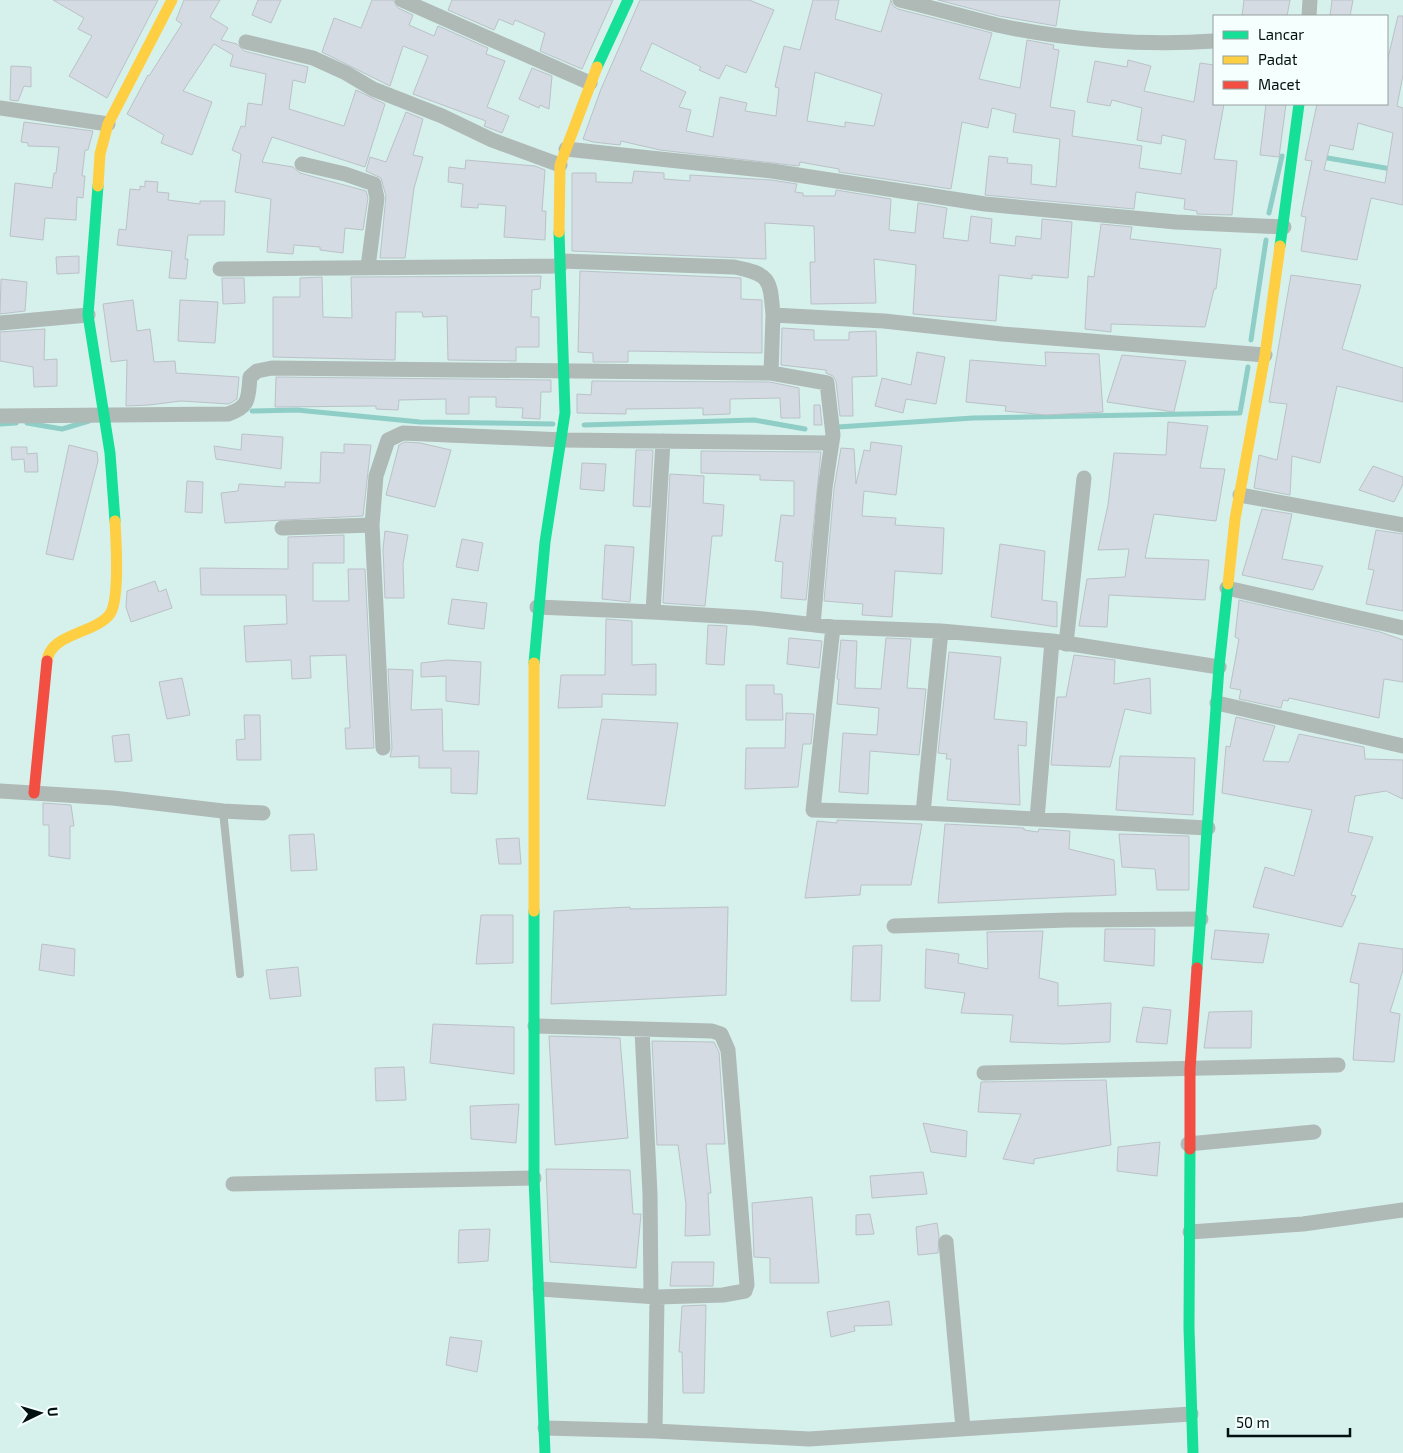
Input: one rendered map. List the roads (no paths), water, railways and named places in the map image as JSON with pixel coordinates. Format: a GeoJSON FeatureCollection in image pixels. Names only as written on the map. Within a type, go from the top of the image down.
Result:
{"type":"FeatureCollection","features":[{"type":"Feature","properties":{"kind":"street"},"geometry":{"type":"LineString","coordinates":[[34,793],[48,654],[53,646],[63,639],[81,633],[103,620],[113,611],[117,550],[110,453],[88,315],[100,154],[108,124],[172,0]]}},
{"type":"Feature","properties":{"kind":"street"},"geometry":{"type":"LineString","coordinates":[[402,0],[590,83]]}},
{"type":"Feature","properties":{"kind":"street"},"geometry":{"type":"LineString","coordinates":[[545,1453],[540,1289],[534,1178],[534,666],[537,607],[551,499],[563,440],[565,370],[560,263],[560,166],[590,83],[628,0]]}},
{"type":"Feature","properties":{"kind":"street"},"geometry":{"type":"LineString","coordinates":[[900,0],[998,25],[1052,34],[1119,40],[1213,41]]}},
{"type":"Feature","properties":{"kind":"street"},"geometry":{"type":"LineString","coordinates":[[1308,15],[1310,0]]}},
{"type":"Feature","properties":{"kind":"street"},"geometry":{"type":"LineString","coordinates":[[246,42],[314,58],[374,89],[442,116],[492,140],[560,166]]}},
{"type":"Feature","properties":{"kind":"street"},"geometry":{"type":"LineString","coordinates":[[1192,1453],[1188,1144],[1190,1069],[1219,667],[1227,588],[1240,495],[1265,355],[1300,105]]}},
{"type":"Feature","properties":{"kind":"street"},"geometry":{"type":"LineString","coordinates":[[0,108],[108,124]]}},
{"type":"Feature","properties":{"kind":"street"},"geometry":{"type":"LineString","coordinates":[[566,149],[772,171],[984,204],[1176,222],[1284,227]]}},
{"type":"Feature","properties":{"kind":"street"},"geometry":{"type":"LineString","coordinates":[[302,164],[345,174],[374,184],[377,198],[368,267]]}},
{"type":"Feature","properties":{"kind":"street"},"geometry":{"type":"LineString","coordinates":[[220,269],[560,263],[734,267],[761,274],[767,281],[773,315],[771,372]]}},
{"type":"Feature","properties":{"kind":"street"},"geometry":{"type":"LineString","coordinates":[[0,323],[88,315]]}},
{"type":"Feature","properties":{"kind":"street"},"geometry":{"type":"LineString","coordinates":[[773,315],[884,321],[1002,334],[1265,355]]}},
{"type":"Feature","properties":{"kind":"street"},"geometry":{"type":"LineString","coordinates":[[0,416],[105,419],[228,414],[242,409],[247,401],[250,377],[257,371],[272,368],[771,372],[827,383],[833,435],[830,443],[813,625]]}},
{"type":"Feature","properties":{"kind":"street"},"geometry":{"type":"LineString","coordinates":[[383,748],[372,525],[376,476],[384,447],[388,440],[403,433],[563,440],[830,443]]}},
{"type":"Feature","properties":{"kind":"street"},"geometry":{"type":"LineString","coordinates":[[653,612],[663,441]]}},
{"type":"Feature","properties":{"kind":"street"},"geometry":{"type":"LineString","coordinates":[[1037,819],[1059,642],[1084,478]]}},
{"type":"Feature","properties":{"kind":"street"},"geometry":{"type":"LineString","coordinates":[[1240,495],[1403,526]]}},
{"type":"Feature","properties":{"kind":"street"},"geometry":{"type":"LineString","coordinates":[[282,528],[372,525]]}},
{"type":"Feature","properties":{"kind":"street"},"geometry":{"type":"LineString","coordinates":[[1227,588],[1403,628]]}},
{"type":"Feature","properties":{"kind":"street"},"geometry":{"type":"LineString","coordinates":[[537,607],[754,618],[833,627],[941,631],[1059,642],[1219,667]]}},
{"type":"Feature","properties":{"kind":"street"},"geometry":{"type":"LineString","coordinates":[[833,627],[813,810],[924,813],[1208,828]]}},
{"type":"Feature","properties":{"kind":"street"},"geometry":{"type":"LineString","coordinates":[[924,813],[941,631]]}},
{"type":"Feature","properties":{"kind":"street"},"geometry":{"type":"LineString","coordinates":[[1217,703],[1403,746]]}},
{"type":"Feature","properties":{"kind":"street"},"geometry":{"type":"LineString","coordinates":[[0,791],[112,798],[223,811],[262,813]]}},
{"type":"Feature","properties":{"kind":"street"},"geometry":{"type":"LineString","coordinates":[[894,926],[1201,918]]}},
{"type":"Feature","properties":{"kind":"street"},"geometry":{"type":"LineString","coordinates":[[535,1026],[712,1031],[721,1034],[728,1050],[747,1285],[744,1290],[723,1295],[654,1297],[540,1289]]}},
{"type":"Feature","properties":{"kind":"street"},"geometry":{"type":"LineString","coordinates":[[642,1030],[654,1297],[655,1431]]}},
{"type":"Feature","properties":{"kind":"street"},"geometry":{"type":"LineString","coordinates":[[984,1073],[1338,1065]]}},
{"type":"Feature","properties":{"kind":"street"},"geometry":{"type":"LineString","coordinates":[[1188,1144],[1314,1132]]}},
{"type":"Feature","properties":{"kind":"street"},"geometry":{"type":"LineString","coordinates":[[233,1184],[534,1178]]}},
{"type":"Feature","properties":{"kind":"street"},"geometry":{"type":"LineString","coordinates":[[1190,1232],[1303,1224],[1403,1210]]}},
{"type":"Feature","properties":{"kind":"street"},"geometry":{"type":"LineString","coordinates":[[946,1242],[963,1428]]}},
{"type":"Feature","properties":{"kind":"street"},"geometry":{"type":"LineString","coordinates":[[545,1428],[655,1431],[809,1439],[1191,1414]]}},
{"type":"Feature","properties":{"kind":"lane"},"geometry":{"type":"LineString","coordinates":[[223,811],[240,974]]}},
{"type":"Feature","properties":{"kind":"waterway"},"geometry":{"type":"LineString","coordinates":[[1269,213],[1282,156]]}},
{"type":"Feature","properties":{"kind":"waterway"},"geometry":{"type":"LineString","coordinates":[[1322,157],[1403,171]]}},
{"type":"Feature","properties":{"kind":"waterway"},"geometry":{"type":"LineString","coordinates":[[1251,340],[1266,240]]}},
{"type":"Feature","properties":{"kind":"waterway"},"geometry":{"type":"LineString","coordinates":[[838,427],[973,418],[1240,413],[1248,367]]}},
{"type":"Feature","properties":{"kind":"waterway"},"geometry":{"type":"LineString","coordinates":[[252,411],[297,410],[420,422],[553,424]]}},
{"type":"Feature","properties":{"kind":"waterway"},"geometry":{"type":"LineString","coordinates":[[584,425],[754,420],[805,429]]}},
{"type":"Feature","properties":{"kind":"waterway"},"geometry":{"type":"LineString","coordinates":[[27,423],[62,429],[89,421]]}},
{"type":"Feature","properties":{"kind":"waterway"},"geometry":{"type":"LineString","coordinates":[[0,424],[16,423]]}}]}
